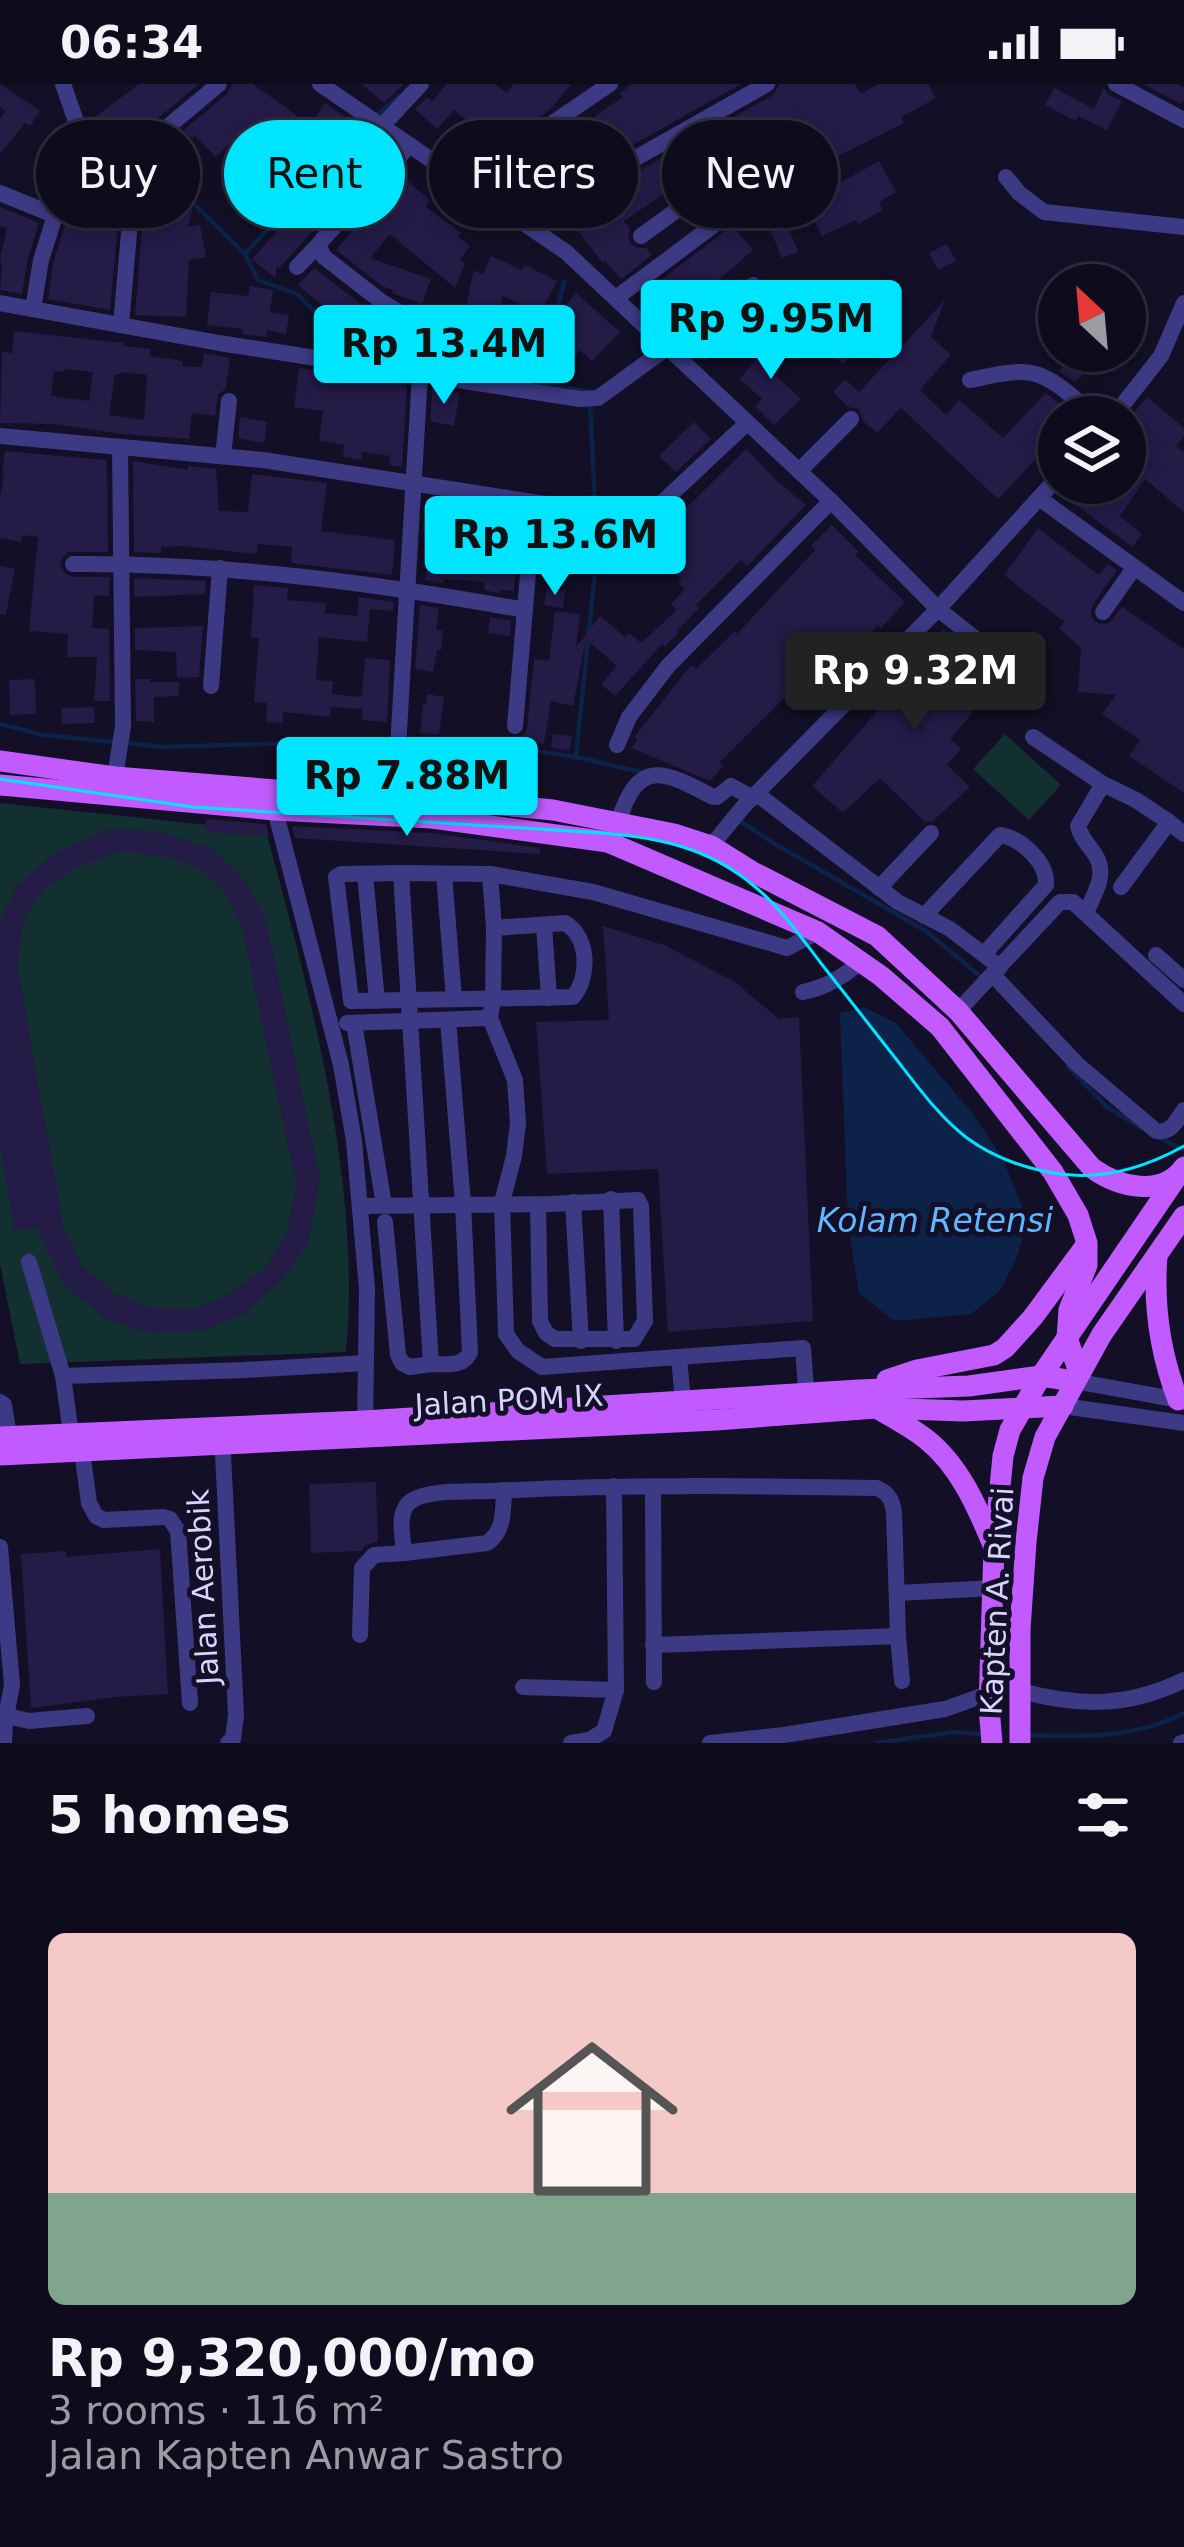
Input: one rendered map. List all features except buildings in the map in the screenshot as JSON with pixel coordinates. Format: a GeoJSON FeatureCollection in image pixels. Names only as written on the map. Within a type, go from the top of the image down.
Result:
{"type":"FeatureCollection","features":[{"type":"Feature","properties":{"kind":"main road"},"geometry":{"type":"LineString","coordinates":[[0,761],[115,777],[440,799],[581,816],[715,840],[751,871],[877,935],[965,1004],[1092,1168],[1114,1184],[1146,1186],[1180,1172]]}},
{"type":"Feature","properties":{"kind":"main road"},"geometry":{"type":"LineString","coordinates":[[32,788],[61,770]]}},
{"type":"Feature","properties":{"kind":"main road"},"geometry":{"type":"LineString","coordinates":[[0,785],[476,823],[608,842],[818,932],[862,962],[940,1027],[1053,1172],[1088,1243],[1087,1264],[1069,1310],[1067,1338],[1076,1377],[859,1390]]}},
{"type":"Feature","properties":{"kind":"main road"},"geometry":{"type":"LineString","coordinates":[[881,976],[928,1000],[965,1004]]}},
{"type":"Feature","properties":{"kind":"main road"},"geometry":{"type":"LineString","coordinates":[[1053,1172],[1054,1120]]}},
{"type":"Feature","properties":{"kind":"main road","name":"Kapten A. Rivai"},"geometry":{"type":"LineString","coordinates":[[992,1743],[994,1548],[1010,1430],[1041,1376],[1180,1172]]}},
{"type":"Feature","properties":{"kind":"main road","name":"Kapten A. Rivai"},"geometry":{"type":"LineString","coordinates":[[1019,1743],[1020,1629],[1029,1498],[1045,1437],[1130,1291],[1184,1216]]}},
{"type":"Feature","properties":{"kind":"main road"},"geometry":{"type":"LineString","coordinates":[[859,1390],[917,1370],[994,1355],[1005,1348],[1088,1243]]}},
{"type":"Feature","properties":{"kind":"main road"},"geometry":{"type":"LineString","coordinates":[[1157,1256],[1157,1319],[1180,1411]]}},
{"type":"Feature","properties":{"kind":"main road","name":"Jalan POM IX"},"geometry":{"type":"LineString","coordinates":[[807,1404],[859,1390]]}},
{"type":"Feature","properties":{"kind":"main road","name":"Jalan POM IX"},"geometry":{"type":"LineString","coordinates":[[3,1443],[807,1404],[964,1411],[1063,1406]]}},
{"type":"Feature","properties":{"kind":"main road"},"geometry":{"type":"LineString","coordinates":[[876,1408],[925,1437],[947,1458],[978,1507],[994,1548]]}},
{"type":"Feature","properties":{"kind":"street"},"geometry":{"type":"LineString","coordinates":[[63,84],[76,120]]}},
{"type":"Feature","properties":{"kind":"street"},"geometry":{"type":"LineString","coordinates":[[121,325],[134,172],[146,145],[219,84]]}},
{"type":"Feature","properties":{"kind":"street"},"geometry":{"type":"LineString","coordinates":[[320,84],[371,120]]}},
{"type":"Feature","properties":{"kind":"street"},"geometry":{"type":"LineString","coordinates":[[377,120],[422,84]]}},
{"type":"Feature","properties":{"kind":"street"},"geometry":{"type":"LineString","coordinates":[[556,120],[608,84]]}},
{"type":"Feature","properties":{"kind":"street"},"geometry":{"type":"LineString","coordinates":[[721,84],[730,104]]}},
{"type":"Feature","properties":{"kind":"street"},"geometry":{"type":"LineString","coordinates":[[638,156],[766,84]]}},
{"type":"Feature","properties":{"kind":"street"},"geometry":{"type":"LineString","coordinates":[[1116,84],[1184,120]]}},
{"type":"Feature","properties":{"kind":"street"},"geometry":{"type":"LineString","coordinates":[[405,142],[429,159]]}},
{"type":"Feature","properties":{"kind":"street"},"geometry":{"type":"LineString","coordinates":[[297,267],[410,145]]}},
{"type":"Feature","properties":{"kind":"street"},"geometry":{"type":"LineString","coordinates":[[1006,177],[1044,212],[1184,227]]}},
{"type":"Feature","properties":{"kind":"street"},"geometry":{"type":"LineString","coordinates":[[0,193],[54,219],[33,309]]}},
{"type":"Feature","properties":{"kind":"street"},"geometry":{"type":"LineString","coordinates":[[641,236],[662,222]]}},
{"type":"Feature","properties":{"kind":"street"},"geometry":{"type":"LineString","coordinates":[[533,228],[616,298],[938,609],[1022,676]]}},
{"type":"Feature","properties":{"kind":"street"},"geometry":{"type":"LineString","coordinates":[[688,228],[696,238]]}},
{"type":"Feature","properties":{"kind":"street"},"geometry":{"type":"LineString","coordinates":[[616,298],[710,228]]}},
{"type":"Feature","properties":{"kind":"street"},"geometry":{"type":"LineString","coordinates":[[320,244],[324,257],[428,331]]}},
{"type":"Feature","properties":{"kind":"street"},"geometry":{"type":"LineString","coordinates":[[0,303],[219,344],[589,399],[676,355],[753,285]]}},
{"type":"Feature","properties":{"kind":"street"},"geometry":{"type":"LineString","coordinates":[[1130,396],[1161,356],[1184,303]]}},
{"type":"Feature","properties":{"kind":"street"},"geometry":{"type":"LineString","coordinates":[[970,380],[1024,371],[1048,379],[1069,396]]}},
{"type":"Feature","properties":{"kind":"street"},"geometry":{"type":"LineString","coordinates":[[395,798],[420,374]]}},
{"type":"Feature","properties":{"kind":"street"},"geometry":{"type":"LineString","coordinates":[[223,456],[230,401]]}},
{"type":"Feature","properties":{"kind":"street"},"geometry":{"type":"LineString","coordinates":[[799,471],[850,419]]}},
{"type":"Feature","properties":{"kind":"street"},"geometry":{"type":"LineString","coordinates":[[0,436],[223,456],[637,518],[652,512],[748,423]]}},
{"type":"Feature","properties":{"kind":"street"},"geometry":{"type":"LineString","coordinates":[[115,777],[123,726],[120,447]]}},
{"type":"Feature","properties":{"kind":"street"},"geometry":{"type":"LineString","coordinates":[[715,840],[1038,499]]}},
{"type":"Feature","properties":{"kind":"street"},"geometry":{"type":"LineString","coordinates":[[617,745],[628,717],[668,666],[831,501]]}},
{"type":"Feature","properties":{"kind":"street"},"geometry":{"type":"LineString","coordinates":[[515,726],[534,503]]}},
{"type":"Feature","properties":{"kind":"street"},"geometry":{"type":"LineString","coordinates":[[1047,504],[1184,602]]}},
{"type":"Feature","properties":{"kind":"street"},"geometry":{"type":"LineString","coordinates":[[74,563],[220,568],[407,589],[524,610]]}},
{"type":"Feature","properties":{"kind":"street"},"geometry":{"type":"LineString","coordinates":[[211,686],[220,568]]}},
{"type":"Feature","properties":{"kind":"street"},"geometry":{"type":"LineString","coordinates":[[1103,612],[1134,568]]}},
{"type":"Feature","properties":{"kind":"street"},"geometry":{"type":"LineString","coordinates":[[1033,737],[1184,834]]}},
{"type":"Feature","properties":{"kind":"street"},"geometry":{"type":"LineString","coordinates":[[618,823],[631,789],[653,774],[718,797],[731,786],[898,902],[985,953],[994,973],[1077,1064],[1156,1131],[1178,1133],[1184,1110]]}},
{"type":"Feature","properties":{"kind":"street"},"geometry":{"type":"LineString","coordinates":[[1085,914],[1102,867],[1078,826],[1103,784]]}},
{"type":"Feature","properties":{"kind":"street"},"geometry":{"type":"LineString","coordinates":[[275,810],[331,1023],[354,1141],[367,1289],[365,1429]]}},
{"type":"Feature","properties":{"kind":"street"},"geometry":{"type":"LineString","coordinates":[[1121,887],[1168,823]]}},
{"type":"Feature","properties":{"kind":"street"},"geometry":{"type":"LineString","coordinates":[[879,889],[932,833]]}},
{"type":"Feature","properties":{"kind":"street"},"geometry":{"type":"LineString","coordinates":[[924,916],[1000,836],[1012,837],[1043,866],[1048,878],[985,953]]}},
{"type":"Feature","properties":{"kind":"street"},"geometry":{"type":"LineString","coordinates":[[401,873],[431,1364]]}},
{"type":"Feature","properties":{"kind":"street"},"geometry":{"type":"LineString","coordinates":[[494,928],[565,923],[575,928],[581,939],[585,976],[573,997],[351,1001],[335,880],[341,874],[490,874],[593,892],[787,948],[818,932]]}},
{"type":"Feature","properties":{"kind":"street"},"geometry":{"type":"LineString","coordinates":[[365,874],[377,1001]]}},
{"type":"Feature","properties":{"kind":"street"},"geometry":{"type":"LineString","coordinates":[[444,874],[454,999]]}},
{"type":"Feature","properties":{"kind":"street"},"geometry":{"type":"LineString","coordinates":[[490,874],[494,928],[490,1018],[515,1080],[517,1112],[514,1156],[502,1202],[506,1334],[518,1351],[542,1366],[802,1348],[807,1404]]}},
{"type":"Feature","properties":{"kind":"street"},"geometry":{"type":"LineString","coordinates":[[965,1004],[1060,902],[1073,902],[1184,1004]]}},
{"type":"Feature","properties":{"kind":"street"},"geometry":{"type":"LineString","coordinates":[[544,925],[549,998]]}},
{"type":"Feature","properties":{"kind":"street"},"geometry":{"type":"LineString","coordinates":[[1156,955],[1184,980]]}},
{"type":"Feature","properties":{"kind":"street"},"geometry":{"type":"LineString","coordinates":[[803,992],[841,979],[862,962]]}},
{"type":"Feature","properties":{"kind":"street"},"geometry":{"type":"LineString","coordinates":[[331,1023],[490,1018]]}},
{"type":"Feature","properties":{"kind":"street"},"geometry":{"type":"LineString","coordinates":[[354,1023],[384,1210],[398,1355],[410,1367],[455,1364],[470,1352],[448,1020]]}},
{"type":"Feature","properties":{"kind":"street"},"geometry":{"type":"LineString","coordinates":[[361,1205],[384,1210],[635,1198],[641,1206],[645,1322],[634,1339],[580,1341],[555,1339],[546,1333],[540,1321],[538,1204]]}},
{"type":"Feature","properties":{"kind":"street"},"geometry":{"type":"LineString","coordinates":[[610,1199],[616,1341]]}},
{"type":"Feature","properties":{"kind":"street"},"geometry":{"type":"LineString","coordinates":[[573,1202],[580,1341]]}},
{"type":"Feature","properties":{"kind":"street"},"geometry":{"type":"LineString","coordinates":[[29,1262],[62,1376],[89,1504],[104,1520],[164,1517],[178,1531],[190,1703]]}},
{"type":"Feature","properties":{"kind":"street"},"geometry":{"type":"LineString","coordinates":[[679,1358],[684,1412]]}},
{"type":"Feature","properties":{"kind":"street"},"geometry":{"type":"LineString","coordinates":[[62,1376],[365,1363]]}},
{"type":"Feature","properties":{"kind":"street"},"geometry":{"type":"LineString","coordinates":[[1076,1377],[1180,1411]]}},
{"type":"Feature","properties":{"kind":"street"},"geometry":{"type":"LineString","coordinates":[[1,1404],[3,1443]]}},
{"type":"Feature","properties":{"kind":"street"},"geometry":{"type":"LineString","coordinates":[[1063,1406],[1180,1411]]}},
{"type":"Feature","properties":{"kind":"street","name":"Jalan Aerobik"},"geometry":{"type":"LineString","coordinates":[[222,1435],[236,1715],[229,1743]]}},
{"type":"Feature","properties":{"kind":"street"},"geometry":{"type":"LineString","coordinates":[[572,1743],[604,1731],[616,1690],[614,1486]]}},
{"type":"Feature","properties":{"kind":"street"},"geometry":{"type":"LineString","coordinates":[[404,1553],[402,1515],[406,1505],[424,1495],[614,1486],[877,1488],[892,1501],[902,1681]]}},
{"type":"Feature","properties":{"kind":"street"},"geometry":{"type":"LineString","coordinates":[[653,1487],[655,1682]]}},
{"type":"Feature","properties":{"kind":"street"},"geometry":{"type":"LineString","coordinates":[[360,1635],[362,1568],[374,1555],[487,1543],[500,1529],[504,1490]]}},
{"type":"Feature","properties":{"kind":"street"},"geometry":{"type":"LineString","coordinates":[[0,1547],[12,1685],[4,1743]]}},
{"type":"Feature","properties":{"kind":"street"},"geometry":{"type":"LineString","coordinates":[[898,1593],[993,1588]]}},
{"type":"Feature","properties":{"kind":"street"},"geometry":{"type":"LineString","coordinates":[[653,1646],[898,1636]]}},
{"type":"Feature","properties":{"kind":"street"},"geometry":{"type":"LineString","coordinates":[[1020,1697],[1125,1701],[1184,1680]]}},
{"type":"Feature","properties":{"kind":"street"},"geometry":{"type":"LineString","coordinates":[[523,1687],[616,1690]]}},
{"type":"Feature","properties":{"kind":"street"},"geometry":{"type":"LineString","coordinates":[[710,1743],[990,1700]]}},
{"type":"Feature","properties":{"kind":"street"},"geometry":{"type":"LineString","coordinates":[[7,1717],[88,1717]]}},
{"type":"Feature","properties":{"kind":"green space"},"geometry":{"type":"Polygon","coordinates":[[[1005,734],[1061,785],[1029,820],[973,769],[1005,734]]]}},
{"type":"Feature","properties":{"kind":"green space"},"geometry":{"type":"Polygon","coordinates":[[[0,803],[266,831],[329,1089],[346,1222],[346,1352],[20,1364],[0,1264],[0,803]]]}},
{"type":"Feature","properties":{"kind":"water","name":"Kolam Retensi"},"geometry":{"type":"Polygon","coordinates":[[[864,1007],[896,1023],[972,1113],[1002,1157],[1024,1211],[1016,1260],[1000,1291],[971,1314],[894,1321],[859,1293],[848,1225],[840,1013],[864,1007]]]}},
{"type":"Feature","properties":{"kind":"waterway"},"geometry":{"type":"LineString","coordinates":[[376,116],[399,96]]}},
{"type":"Feature","properties":{"kind":"waterway"},"geometry":{"type":"LineString","coordinates":[[200,210],[245,254],[258,280],[297,294],[333,330],[409,360],[589,392]]}},
{"type":"Feature","properties":{"kind":"waterway"},"geometry":{"type":"LineString","coordinates":[[245,254],[268,228]]}},
{"type":"Feature","properties":{"kind":"waterway"},"geometry":{"type":"LineString","coordinates":[[539,381],[564,282]]}},
{"type":"Feature","properties":{"kind":"waterway"},"geometry":{"type":"LineString","coordinates":[[590,402],[595,505]]}},
{"type":"Feature","properties":{"kind":"waterway"},"geometry":{"type":"LineString","coordinates":[[576,755],[597,554],[596,516]]}},
{"type":"Feature","properties":{"kind":"waterway"},"geometry":{"type":"LineString","coordinates":[[0,724],[43,735],[114,742]]}},
{"type":"Feature","properties":{"kind":"waterway"},"geometry":{"type":"LineString","coordinates":[[125,743],[163,747],[356,741],[509,747],[645,773]]}},
{"type":"Feature","properties":{"kind":"waterway"},"geometry":{"type":"LineString","coordinates":[[740,821],[926,931],[981,977]]}},
{"type":"Feature","properties":{"kind":"waterway"},"geometry":{"type":"LineString","coordinates":[[1068,1067],[1107,1107],[1142,1128]]}},
{"type":"Feature","properties":{"kind":"waterway"},"geometry":{"type":"LineString","coordinates":[[1162,1139],[1184,1150]]}},
{"type":"Feature","properties":{"kind":"waterway"},"geometry":{"type":"LineString","coordinates":[[1025,1735],[1126,1732],[1184,1713]]}},
{"type":"Feature","properties":{"kind":"waterway"},"geometry":{"type":"LineString","coordinates":[[876,1743],[953,1732],[983,1734]]}},
{"type":"Feature","properties":{"kind":"tram line"},"geometry":{"type":"LineString","coordinates":[[0,779],[193,807],[601,833],[682,847],[737,873],[772,903],[931,1103],[977,1145],[1024,1166],[1077,1175],[1125,1170],[1184,1146]]}}]}
